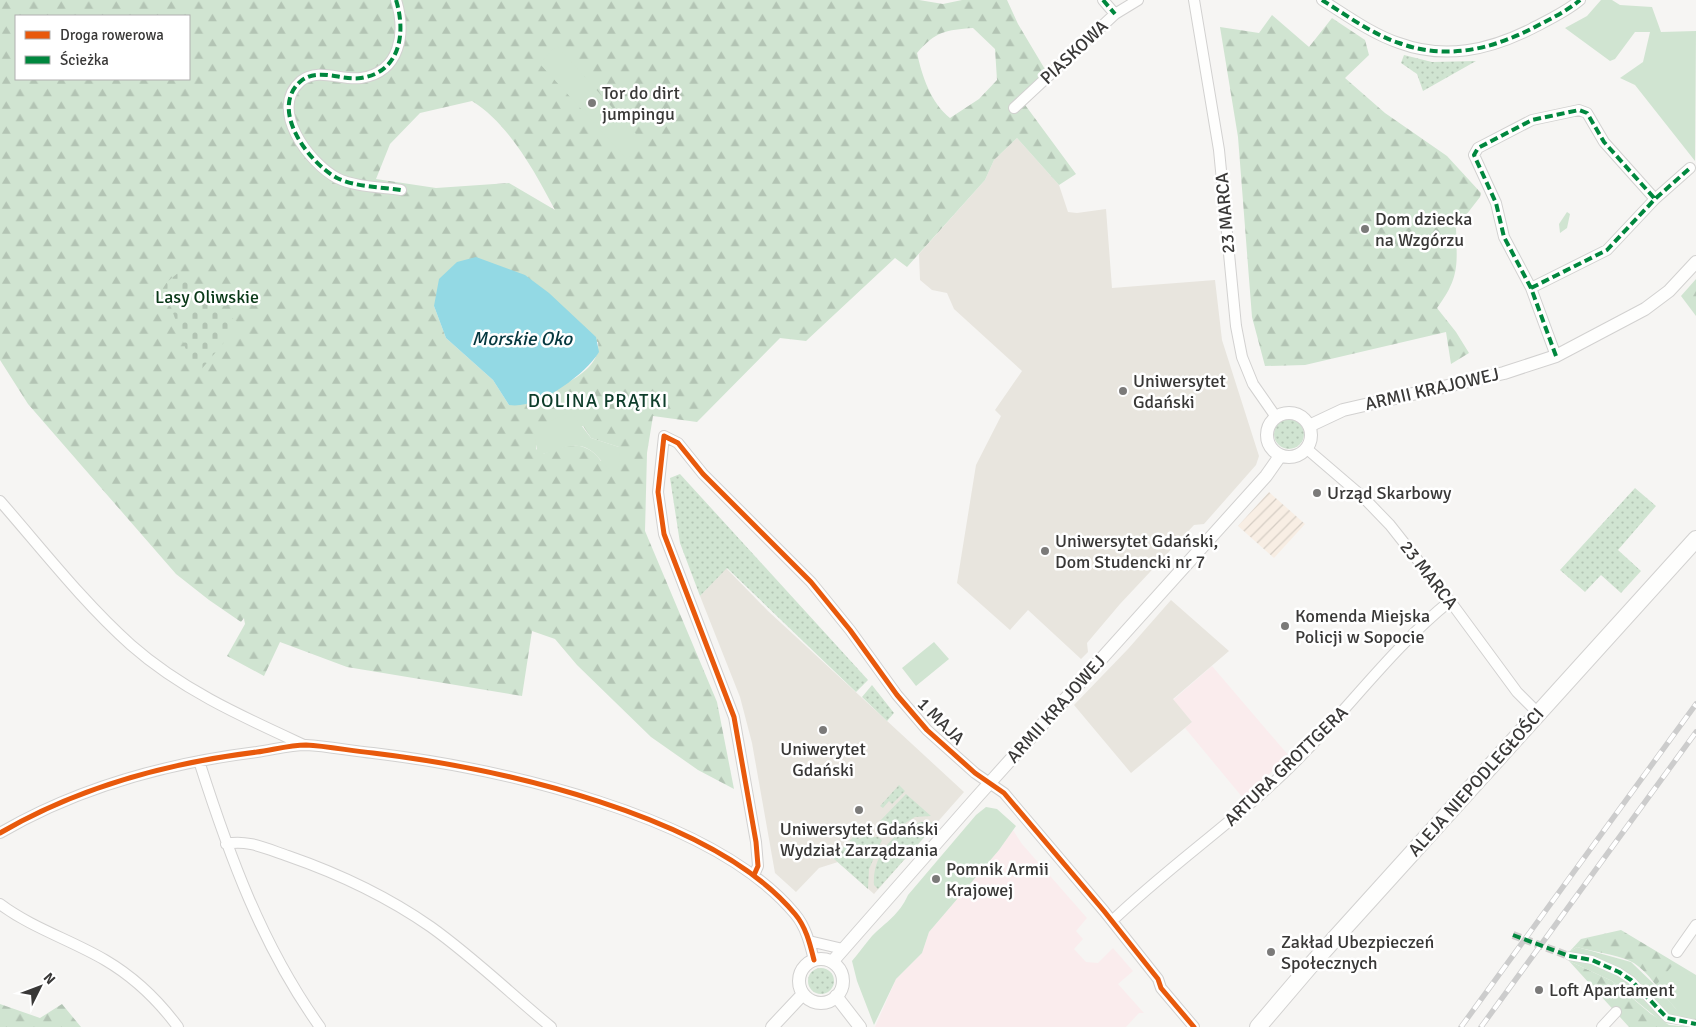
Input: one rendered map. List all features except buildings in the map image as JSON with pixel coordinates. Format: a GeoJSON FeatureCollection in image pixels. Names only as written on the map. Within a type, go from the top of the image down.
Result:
{"type":"FeatureCollection","features":[{"type":"Feature","properties":{"kind":"main road","name":"ALEJA NIEPODLEGŁOŚCI"},"geometry":{"type":"LineString","coordinates":[[1258,1027],[1696,539]]}},
{"type":"Feature","properties":{"kind":"street"},"geometry":{"type":"LineString","coordinates":[[396,0],[401,36],[398,49],[387,67],[362,78],[312,75],[302,80],[292,91],[289,108],[290,124],[299,140],[319,166],[337,178],[348,182],[401,190]]}},
{"type":"Feature","properties":{"kind":"street"},"geometry":{"type":"LineString","coordinates":[[1103,0],[1116,14]]}},
{"type":"Feature","properties":{"kind":"street","name":"PIASKOWA"},"geometry":{"type":"LineString","coordinates":[[1014,108],[1116,14],[1138,0]]}},
{"type":"Feature","properties":{"kind":"street","name":"23 MARCA"},"geometry":{"type":"LineString","coordinates":[[1194,0],[1219,150],[1236,326],[1242,357],[1253,384],[1276,417]]}},
{"type":"Feature","properties":{"kind":"street"},"geometry":{"type":"LineString","coordinates":[[1322,0],[1399,43],[1445,51],[1473,50],[1500,43],[1570,9],[1580,0]]}},
{"type":"Feature","properties":{"kind":"street"},"geometry":{"type":"LineString","coordinates":[[1556,356],[1531,288],[1504,237],[1496,203],[1474,155],[1483,145],[1532,120],[1579,110],[1587,113],[1604,142],[1655,199]]}},
{"type":"Feature","properties":{"kind":"street"},"geometry":{"type":"LineString","coordinates":[[1531,288],[1607,250],[1655,199],[1690,168]]}},
{"type":"Feature","properties":{"kind":"street","name":"ARMII KRAJOWEJ"},"geometry":{"type":"LineString","coordinates":[[1309,426],[1343,410],[1504,373],[1556,356],[1645,309],[1669,291],[1696,262]]}},
{"type":"Feature","properties":{"kind":"street"},"geometry":{"type":"LineString","coordinates":[[1283,414],[1298,415],[1309,426],[1312,438],[1307,449],[1292,458],[1280,456],[1270,447],[1267,434],[1268,428],[1276,417],[1283,414]]}},
{"type":"Feature","properties":{"kind":"street","name":"1 MAJA"},"geometry":{"type":"LineString","coordinates":[[754,875],[758,866],[756,842],[734,718],[664,534],[658,492],[664,436],[678,443],[703,474],[811,582],[840,616],[898,695],[927,730],[975,773],[1004,794],[1112,921],[1194,1027]]}},
{"type":"Feature","properties":{"kind":"street","name":"23 MARCA"},"geometry":{"type":"LineString","coordinates":[[1307,449],[1363,498],[1390,525],[1450,601],[1517,692],[1538,713]]}},
{"type":"Feature","properties":{"kind":"street","name":"ARMII KRAJOWEJ"},"geometry":{"type":"LineString","coordinates":[[832,962],[989,783],[1263,479],[1280,456]]}},
{"type":"Feature","properties":{"kind":"street"},"geometry":{"type":"LineString","coordinates":[[0,501],[82,596],[130,644],[198,694],[305,745]]}},
{"type":"Feature","properties":{"kind":"street","name":"ARTURA GROTTGERA"},"geometry":{"type":"LineString","coordinates":[[1112,921],[1254,801],[1298,759],[1393,657],[1450,601]]}},
{"type":"Feature","properties":{"kind":"street"},"geometry":{"type":"LineString","coordinates":[[0,833],[36,815],[130,777],[199,761],[305,745],[429,760],[500,773],[570,793],[677,832],[731,860],[754,875],[796,915],[809,941],[814,960]]}},
{"type":"Feature","properties":{"kind":"street"},"geometry":{"type":"LineString","coordinates":[[199,761],[226,844],[262,930],[288,979],[320,1027]]}},
{"type":"Feature","properties":{"kind":"street"},"geometry":{"type":"LineString","coordinates":[[226,844],[236,842],[248,843],[298,860],[333,874],[406,910],[451,942],[551,1027]]}},
{"type":"Feature","properties":{"kind":"street"},"geometry":{"type":"LineString","coordinates":[[0,904],[27,922],[104,959],[124,972],[148,992],[178,1027]]}},
{"type":"Feature","properties":{"kind":"street"},"geometry":{"type":"LineString","coordinates":[[1677,952],[1696,925]]}},
{"type":"Feature","properties":{"kind":"street"},"geometry":{"type":"LineString","coordinates":[[809,941],[843,949]]}},
{"type":"Feature","properties":{"kind":"street"},"geometry":{"type":"LineString","coordinates":[[1569,956],[1592,960],[1619,972],[1631,980],[1667,1018],[1696,1024]]}},
{"type":"Feature","properties":{"kind":"street"},"geometry":{"type":"LineString","coordinates":[[814,960],[832,962],[840,972],[842,984],[836,996],[830,1001],[815,1002],[803,994],[799,986],[801,970],[814,960]]}},
{"type":"Feature","properties":{"kind":"street"},"geometry":{"type":"LineString","coordinates":[[772,1027],[803,994]]}},
{"type":"Feature","properties":{"kind":"street"},"geometry":{"type":"LineString","coordinates":[[836,996],[860,1027]]}},
{"type":"Feature","properties":{"kind":"street"},"geometry":{"type":"LineString","coordinates":[[1602,1027],[1616,1012]]}},
{"type":"Feature","properties":{"kind":"shaded area","name":"Uniwersytet Gdański"},"geometry":{"type":"Polygon","coordinates":[[[1017,138],[1059,185],[1068,212],[1077,213],[1106,209],[1112,288],[1215,280],[1222,340],[1259,456],[1256,465],[1204,524],[1194,525],[1120,604],[1087,643],[1088,652],[1081,659],[1028,610],[1010,630],[957,583],[976,465],[1001,416],[995,410],[1022,371],[954,309],[947,293],[932,290],[920,280],[919,254],[985,180],[994,160],[1017,138]]]}},
{"type":"Feature","properties":{"kind":"shaded area"},"geometry":{"type":"Polygon","coordinates":[[[1269,492],[1305,524],[1274,558],[1238,526],[1269,492]]]}},
{"type":"Feature","properties":{"kind":"shaded area","name":"Uniwerytet Gdański"},"geometry":{"type":"Polygon","coordinates":[[[726,568],[768,611],[964,792],[874,894],[838,862],[819,868],[796,892],[775,873],[752,743],[740,697],[700,596],[726,568]]]}},
{"type":"Feature","properties":{"kind":"shaded area"},"geometry":{"type":"Polygon","coordinates":[[[1171,600],[1229,651],[1173,699],[1192,722],[1131,773],[1074,705],[1128,649],[1171,600]]]}},
{"type":"Feature","properties":{"kind":"shaded area"},"geometry":{"type":"Polygon","coordinates":[[[1212,666],[1289,756],[1243,798],[1185,728],[1192,722],[1173,700],[1212,666]]]}},
{"type":"Feature","properties":{"kind":"shaded area"},"geometry":{"type":"Polygon","coordinates":[[[1013,830],[1022,844],[1087,918],[1076,931],[1083,939],[1074,949],[1086,962],[1098,963],[1113,948],[1133,971],[1118,984],[1144,1013],[1139,1013],[1126,1027],[875,1027],[896,979],[922,953],[929,932],[999,850],[1013,830]]]}},
{"type":"Feature","properties":{"kind":"green space","name":"Lasy Oliwskie"},"geometry":{"type":"Polygon","coordinates":[[[0,0],[919,0],[943,4],[962,0],[1007,0],[1018,24],[1046,71],[1020,98],[1076,174],[1059,185],[1017,138],[994,160],[985,180],[907,267],[895,258],[806,341],[780,338],[697,422],[653,416],[647,453],[645,531],[717,702],[734,789],[698,770],[651,737],[577,665],[555,639],[532,631],[522,696],[347,667],[280,642],[264,676],[227,656],[245,624],[244,618],[241,622],[176,574],[28,404],[0,360],[0,0]],[[973,28],[942,33],[930,40],[917,53],[928,88],[943,112],[950,118],[979,99],[997,80],[995,49],[973,28]],[[472,101],[420,113],[390,144],[376,179],[436,188],[509,183],[555,210],[520,150],[498,122],[472,101]],[[434,306],[446,338],[493,380],[509,405],[550,391],[566,384],[579,375],[590,366],[597,355],[598,342],[434,306]],[[583,426],[536,443],[536,449],[543,454],[567,446],[582,446],[595,454],[601,461],[619,447],[591,438],[583,426]]]}},
{"type":"Feature","properties":{"kind":"green space"},"geometry":{"type":"Polygon","coordinates":[[[1601,0],[1612,0],[1620,5],[1652,7],[1661,32],[1696,31],[1695,161],[1635,85],[1620,78],[1643,62],[1650,32],[1635,32],[1615,59],[1610,61],[1565,28],[1587,16],[1601,0]]]}},
{"type":"Feature","properties":{"kind":"green space"},"geometry":{"type":"Polygon","coordinates":[[[1272,15],[1309,47],[1332,18],[1365,40],[1369,55],[1345,78],[1385,113],[1447,156],[1481,193],[1480,197],[1456,228],[1457,252],[1453,279],[1450,288],[1437,308],[1456,332],[1469,353],[1451,364],[1446,332],[1305,365],[1265,366],[1252,317],[1238,137],[1220,27],[1259,33],[1272,15]]]}},
{"type":"Feature","properties":{"kind":"green space","name":"Tor do dirt jumpingu"},"geometry":{"type":"Polygon","coordinates":[[[557,46],[644,143],[627,159],[539,63],[557,46]]]}},
{"type":"Feature","properties":{"kind":"green space"},"geometry":{"type":"Polygon","coordinates":[[[1404,55],[1432,62],[1476,61],[1423,91],[1417,74],[1401,63],[1404,55]]]}},
{"type":"Feature","properties":{"kind":"green space"},"geometry":{"type":"Polygon","coordinates":[[[1567,212],[1570,214],[1567,228],[1560,233],[1559,224],[1567,212]]]}},
{"type":"Feature","properties":{"kind":"green space"},"geometry":{"type":"Polygon","coordinates":[[[178,273],[237,322],[236,328],[200,371],[192,367],[171,307],[158,296],[167,282],[178,273]]]}},
{"type":"Feature","properties":{"kind":"green space"},"geometry":{"type":"Polygon","coordinates":[[[1696,279],[1696,316],[1681,296],[1696,279]]]}},
{"type":"Feature","properties":{"kind":"green space"},"geometry":{"type":"Polygon","coordinates":[[[571,412],[591,438],[619,447],[620,458],[617,473],[612,472],[592,451],[581,446],[565,447],[538,455],[533,429],[571,412]]]}},
{"type":"Feature","properties":{"kind":"green space"},"geometry":{"type":"Polygon","coordinates":[[[1289,419],[1300,423],[1304,434],[1300,445],[1289,449],[1278,445],[1274,434],[1278,423],[1289,419]]]}},
{"type":"Feature","properties":{"kind":"green space"},"geometry":{"type":"Polygon","coordinates":[[[680,474],[868,680],[856,692],[727,568],[700,596],[680,543],[670,478],[680,474]]]}},
{"type":"Feature","properties":{"kind":"green space"},"geometry":{"type":"Polygon","coordinates":[[[1635,488],[1656,506],[1618,550],[1641,571],[1621,593],[1601,575],[1585,592],[1560,570],[1635,488]]]}},
{"type":"Feature","properties":{"kind":"green space"},"geometry":{"type":"Polygon","coordinates":[[[934,642],[949,659],[916,686],[902,668],[934,642]]]}},
{"type":"Feature","properties":{"kind":"green space"},"geometry":{"type":"Polygon","coordinates":[[[872,685],[894,713],[887,721],[862,697],[872,685]]]}},
{"type":"Feature","properties":{"kind":"green space"},"geometry":{"type":"Polygon","coordinates":[[[899,785],[905,791],[892,804],[889,801],[883,808],[880,806],[899,785]]]}},
{"type":"Feature","properties":{"kind":"green space"},"geometry":{"type":"Polygon","coordinates":[[[906,794],[931,816],[915,817],[889,833],[885,830],[885,822],[879,822],[906,794]]]}},
{"type":"Feature","properties":{"kind":"green space"},"geometry":{"type":"Polygon","coordinates":[[[986,807],[997,809],[1016,826],[999,850],[929,932],[922,953],[896,979],[874,1025],[857,981],[852,961],[872,936],[896,913],[908,895],[976,815],[986,807]]]}},
{"type":"Feature","properties":{"kind":"green space"},"geometry":{"type":"Polygon","coordinates":[[[921,822],[937,823],[878,889],[874,885],[874,874],[881,854],[902,831],[921,822]]]}},
{"type":"Feature","properties":{"kind":"green space"},"geometry":{"type":"Polygon","coordinates":[[[869,828],[871,837],[878,837],[882,840],[869,869],[868,889],[833,858],[855,835],[860,839],[869,828]]]}},
{"type":"Feature","properties":{"kind":"green space"},"geometry":{"type":"Polygon","coordinates":[[[1621,930],[1696,975],[1696,1020],[1677,1009],[1647,974],[1630,961],[1577,947],[1570,951],[1581,939],[1621,930]]]}},
{"type":"Feature","properties":{"kind":"green space"},"geometry":{"type":"Polygon","coordinates":[[[1577,947],[1631,962],[1677,1010],[1657,984],[1672,966],[1696,979],[1696,1019],[1690,1018],[1696,1020],[1690,1026],[1663,1023],[1612,981],[1569,961],[1570,951],[1577,947]]]}},
{"type":"Feature","properties":{"kind":"green space"},"geometry":{"type":"Polygon","coordinates":[[[1569,961],[1612,981],[1651,1014],[1669,1025],[1692,1027],[1629,1027],[1569,961]]]}},
{"type":"Feature","properties":{"kind":"green space"},"geometry":{"type":"Polygon","coordinates":[[[821,968],[830,972],[834,981],[830,990],[821,994],[812,990],[808,981],[812,972],[821,968]]]}},
{"type":"Feature","properties":{"kind":"green space"},"geometry":{"type":"Polygon","coordinates":[[[0,1004],[40,1018],[62,1004],[81,1027],[0,1027],[0,1004]]]}},
{"type":"Feature","properties":{"kind":"water","name":"Morskie Oko"},"geometry":{"type":"Polygon","coordinates":[[[476,257],[525,275],[549,293],[596,337],[599,352],[583,371],[559,389],[533,402],[509,405],[493,380],[446,338],[434,306],[439,279],[457,262],[476,257]]]}},
{"type":"Feature","properties":{"kind":"tunnel"},"geometry":{"type":"LineString","coordinates":[[1513,935],[1569,956]]}},
{"type":"Feature","properties":{"kind":"railway"},"geometry":{"type":"LineString","coordinates":[[1461,1027],[1696,704]]}},
{"type":"Feature","properties":{"kind":"railway"},"geometry":{"type":"LineString","coordinates":[[1481,1027],[1696,732]]}},
{"type":"Feature","properties":{"kind":"marked path"},"geometry":{"type":"LineString","coordinates":[[396,0],[399,12],[400,37],[397,49],[385,68],[361,78],[322,75],[308,77],[301,81],[292,93],[289,106],[296,134],[305,148],[326,171],[344,181],[401,190]]}},
{"type":"Feature","properties":{"kind":"marked path"},"geometry":{"type":"LineString","coordinates":[[1103,0],[1115,14]]}},
{"type":"Feature","properties":{"kind":"marked path"},"geometry":{"type":"LineString","coordinates":[[1322,0],[1379,35],[1416,48],[1450,52],[1483,47],[1515,36],[1557,16],[1580,0]]}},
{"type":"Feature","properties":{"kind":"marked path"},"geometry":{"type":"LineString","coordinates":[[1556,356],[1531,288],[1504,237],[1496,203],[1474,155],[1478,148],[1532,120],[1579,110],[1587,113],[1604,142],[1655,199]]}},
{"type":"Feature","properties":{"kind":"marked path"},"geometry":{"type":"LineString","coordinates":[[1531,288],[1607,250],[1655,199],[1690,168]]}},
{"type":"Feature","properties":{"kind":"marked path"},"geometry":{"type":"LineString","coordinates":[[1513,935],[1569,956],[1592,960],[1619,972],[1631,980],[1667,1018],[1696,1024]]}},
{"type":"Feature","properties":{"kind":"cycle path"},"geometry":{"type":"LineString","coordinates":[[754,875],[758,866],[756,842],[734,717],[664,534],[658,492],[664,436],[678,443],[703,474],[811,582],[850,630],[897,695],[927,730],[975,773],[1004,793],[1104,911],[1158,979],[1161,988],[1194,1027]]}},
{"type":"Feature","properties":{"kind":"cycle path"},"geometry":{"type":"LineString","coordinates":[[0,833],[30,817],[92,790],[157,771],[224,757],[306,745],[423,760],[480,770],[539,784],[599,802],[658,823],[711,849],[758,879],[795,914],[805,930],[814,960]]}},
{"type":"Feature","properties":{"kind":"place","name":"Tor do dirt jumpingu"},"geometry":{"type":"Point","coordinates":[592,103]}},
{"type":"Feature","properties":{"kind":"place","name":"Dom dziecka na Wzgórzu"},"geometry":{"type":"Point","coordinates":[1365,229]}},
{"type":"Feature","properties":{"kind":"place","name":"Uniwersytet Gdański"},"geometry":{"type":"Point","coordinates":[1123,391]}},
{"type":"Feature","properties":{"kind":"place","name":"Urząd Skarbowy"},"geometry":{"type":"Point","coordinates":[1317,493]}},
{"type":"Feature","properties":{"kind":"place","name":"Uniwersytet Gdański, Dom Studencki nr 7"},"geometry":{"type":"Point","coordinates":[1045,551]}},
{"type":"Feature","properties":{"kind":"place","name":"Komenda Miejska Policji w Sopocie"},"geometry":{"type":"Point","coordinates":[1285,626]}},
{"type":"Feature","properties":{"kind":"place","name":"Uniwerytet Gdański"},"geometry":{"type":"Point","coordinates":[823,730]}},
{"type":"Feature","properties":{"kind":"place","name":"Uniwersytet Gdański Wydział Zarządzania"},"geometry":{"type":"Point","coordinates":[859,810]}},
{"type":"Feature","properties":{"kind":"place","name":"Pomnik Armii Krajowej"},"geometry":{"type":"Point","coordinates":[936,879]}},
{"type":"Feature","properties":{"kind":"place","name":"Zakład Ubezpieczeń Społecznych"},"geometry":{"type":"Point","coordinates":[1271,952]}},
{"type":"Feature","properties":{"kind":"place","name":"Loft Apartament"},"geometry":{"type":"Point","coordinates":[1539,990]}},
{"type":"Feature","properties":{"kind":"district","name":"DOLINA PRĄTKI"},"geometry":{"type":"Point","coordinates":[598,400]}}]}
